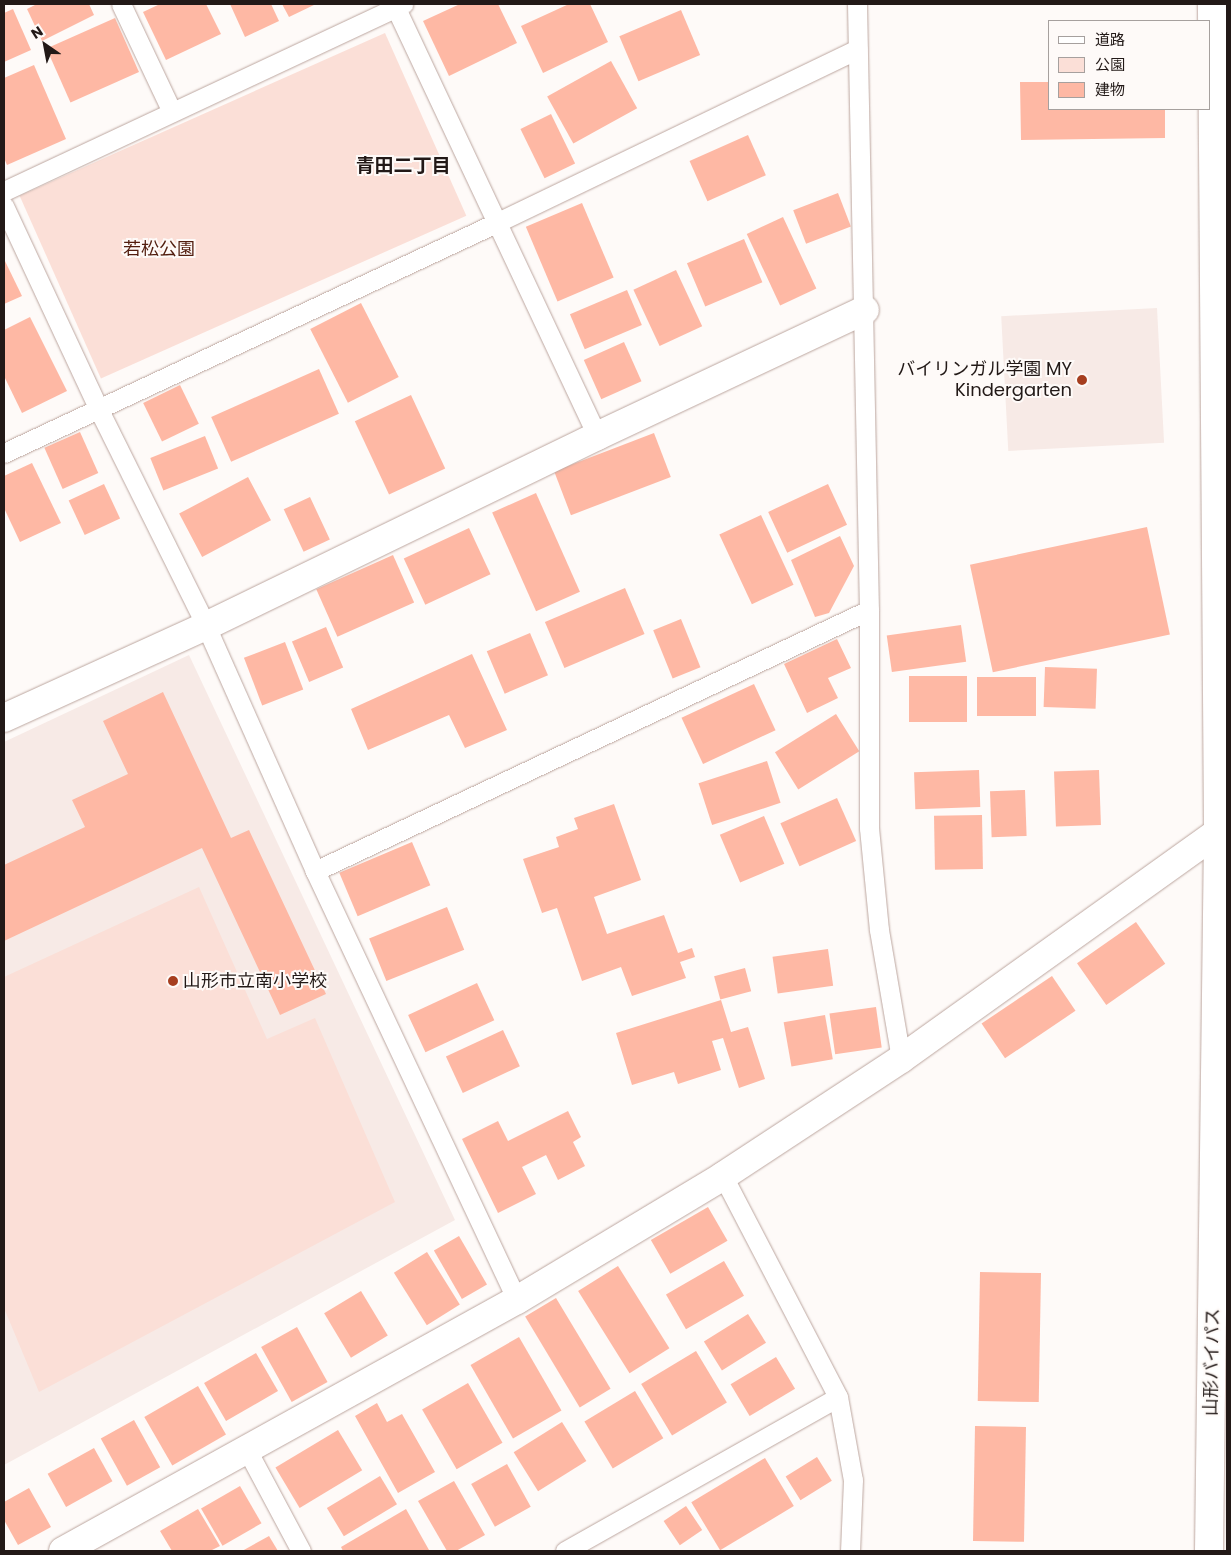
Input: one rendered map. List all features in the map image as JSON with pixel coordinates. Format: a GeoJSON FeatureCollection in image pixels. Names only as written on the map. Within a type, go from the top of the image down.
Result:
{"type":"FeatureCollection","features":[{"type":"Feature","properties":{"kind":"main road","name":"山形バイパス"},"geometry":{"type":"LineString","coordinates":[[1210,1551],[1222,829],[1212,4]]}},
{"type":"Feature","properties":{"kind":"main road"},"geometry":{"type":"LineString","coordinates":[[4,718],[206,626],[597,436],[864,310]]}},
{"type":"Feature","properties":{"kind":"main road"},"geometry":{"type":"LineString","coordinates":[[63,1551],[246,1448],[517,1300],[723,1176],[901,1060],[1222,829]]}},
{"type":"Feature","properties":{"kind":"lane"},"geometry":{"type":"LineString","coordinates":[[122,4],[172,112]]}},
{"type":"Feature","properties":{"kind":"lane"},"geometry":{"type":"LineString","coordinates":[[857,4],[869,610],[869,828],[879,930],[901,1060]]}},
{"type":"Feature","properties":{"kind":"lane"},"geometry":{"type":"LineString","coordinates":[[4,191],[397,5],[597,436]]}},
{"type":"Feature","properties":{"kind":"lane"},"geometry":{"type":"LineString","coordinates":[[4,454],[498,222],[857,48]]}},
{"type":"Feature","properties":{"kind":"lane"},"geometry":{"type":"LineString","coordinates":[[4,206],[100,410],[206,626],[315,871],[517,1300]]}},
{"type":"Feature","properties":{"kind":"lane"},"geometry":{"type":"LineString","coordinates":[[315,871],[869,610]]}},
{"type":"Feature","properties":{"kind":"lane"},"geometry":{"type":"LineString","coordinates":[[723,1176],[838,1397],[853,1480],[850,1551]]}},
{"type":"Feature","properties":{"kind":"lane"},"geometry":{"type":"LineString","coordinates":[[565,1551],[838,1397]]}},
{"type":"Feature","properties":{"kind":"lane"},"geometry":{"type":"LineString","coordinates":[[246,1448],[301,1551]]}},
{"type":"Feature","properties":{"kind":"shaded area","name":"バイリンガル学園 MY Kindergarten"},"geometry":{"type":"Polygon","coordinates":[[[1157,308],[1164,443],[1008,451],[1001,316],[1157,308]]]}},
{"type":"Feature","properties":{"kind":"shaded area","name":"山形市立南小学校"},"geometry":{"type":"Polygon","coordinates":[[[189,655],[455,1220],[4,1465],[4,742],[189,655]]]}},
{"type":"Feature","properties":{"kind":"green space","name":"若松公園"},"geometry":{"type":"Polygon","coordinates":[[[385,33],[466,216],[101,378],[20,196],[385,33]]]}},
{"type":"Feature","properties":{"kind":"green space"},"geometry":{"type":"Polygon","coordinates":[[[199,887],[267,1039],[315,1018],[395,1202],[39,1392],[4,1308],[4,977],[199,887]]]}},
{"type":"Feature","properties":{"kind":"building"},"geometry":{"type":"Polygon","coordinates":[[[37,4],[89,4],[94,15],[42,41],[27,9],[37,4]]]}},
{"type":"Feature","properties":{"kind":"building"},"geometry":{"type":"Polygon","coordinates":[[[160,4],[206,4],[221,34],[166,60],[143,12],[160,4]]]}},
{"type":"Feature","properties":{"kind":"building"},"geometry":{"type":"Polygon","coordinates":[[[230,4],[271,4],[279,21],[245,37],[230,4]]]}},
{"type":"Feature","properties":{"kind":"building"},"geometry":{"type":"Polygon","coordinates":[[[282,4],[316,4],[289,17],[282,4]]]}},
{"type":"Feature","properties":{"kind":"building"},"geometry":{"type":"Polygon","coordinates":[[[460,4],[498,4],[517,43],[449,76],[423,21],[460,4]]]}},
{"type":"Feature","properties":{"kind":"building"},"geometry":{"type":"Polygon","coordinates":[[[569,4],[590,4],[608,42],[543,73],[521,26],[569,4]]]}},
{"type":"Feature","properties":{"kind":"building"},"geometry":{"type":"Polygon","coordinates":[[[13,9],[31,50],[4,62],[4,13],[13,9]]]}},
{"type":"Feature","properties":{"kind":"building"},"geometry":{"type":"Polygon","coordinates":[[[681,10],[700,55],[638,81],[619,36],[681,10]]]}},
{"type":"Feature","properties":{"kind":"building"},"geometry":{"type":"Polygon","coordinates":[[[115,18],[139,72],[70,102],[46,49],[115,18]]]}},
{"type":"Feature","properties":{"kind":"building"},"geometry":{"type":"Polygon","coordinates":[[[611,61],[637,108],[573,144],[547,96],[611,61]]]}},
{"type":"Feature","properties":{"kind":"building"},"geometry":{"type":"Polygon","coordinates":[[[34,65],[66,139],[7,165],[4,158],[4,78],[34,65]]]}},
{"type":"Feature","properties":{"kind":"building"},"geometry":{"type":"Polygon","coordinates":[[[1020,82],[1048,82],[1048,110],[1165,110],[1165,138],[1021,140],[1020,82]]]}},
{"type":"Feature","properties":{"kind":"building"},"geometry":{"type":"Polygon","coordinates":[[[551,114],[575,163],[545,178],[520,129],[551,114]]]}},
{"type":"Feature","properties":{"kind":"building"},"geometry":{"type":"Polygon","coordinates":[[[748,135],[766,175],[707,201],[690,161],[748,135]]]}},
{"type":"Feature","properties":{"kind":"building"},"geometry":{"type":"Polygon","coordinates":[[[838,193],[851,227],[806,244],[793,210],[838,193]]]}},
{"type":"Feature","properties":{"kind":"building"},"geometry":{"type":"Polygon","coordinates":[[[582,203],[614,278],[557,301],[526,227],[582,203]]]}},
{"type":"Feature","properties":{"kind":"building"},"geometry":{"type":"Polygon","coordinates":[[[783,217],[816,289],[780,306],[747,234],[783,217]]]}},
{"type":"Feature","properties":{"kind":"building"},"geometry":{"type":"Polygon","coordinates":[[[744,239],[762,282],[705,306],[687,263],[744,239]]]}},
{"type":"Feature","properties":{"kind":"building"},"geometry":{"type":"Polygon","coordinates":[[[4,259],[22,296],[4,304],[4,259]]]}},
{"type":"Feature","properties":{"kind":"building"},"geometry":{"type":"Polygon","coordinates":[[[676,270],[702,326],[660,346],[633,290],[676,270]]]}},
{"type":"Feature","properties":{"kind":"building"},"geometry":{"type":"Polygon","coordinates":[[[627,290],[642,325],[585,349],[570,314],[627,290]]]}},
{"type":"Feature","properties":{"kind":"building"},"geometry":{"type":"Polygon","coordinates":[[[361,303],[399,377],[348,403],[310,329],[361,303]]]}},
{"type":"Feature","properties":{"kind":"building"},"geometry":{"type":"Polygon","coordinates":[[[30,317],[67,391],[22,413],[4,376],[4,330],[30,317]]]}},
{"type":"Feature","properties":{"kind":"building"},"geometry":{"type":"Polygon","coordinates":[[[624,342],[641,381],[601,399],[584,360],[624,342]]]}},
{"type":"Feature","properties":{"kind":"building"},"geometry":{"type":"Polygon","coordinates":[[[319,369],[339,414],[231,462],[211,417],[319,369]]]}},
{"type":"Feature","properties":{"kind":"building"},"geometry":{"type":"Polygon","coordinates":[[[180,385],[199,424],[162,442],[143,403],[180,385]]]}},
{"type":"Feature","properties":{"kind":"building"},"geometry":{"type":"Polygon","coordinates":[[[411,395],[445,468],[389,495],[355,421],[411,395]]]}},
{"type":"Feature","properties":{"kind":"building"},"geometry":{"type":"Polygon","coordinates":[[[80,432],[98,473],[63,489],[44,448],[80,432]]]}},
{"type":"Feature","properties":{"kind":"building"},"geometry":{"type":"Polygon","coordinates":[[[654,433],[671,477],[571,515],[554,471],[654,433]]]}},
{"type":"Feature","properties":{"kind":"building"},"geometry":{"type":"Polygon","coordinates":[[[205,436],[218,468],[163,491],[150,458],[205,436]]]}},
{"type":"Feature","properties":{"kind":"building"},"geometry":{"type":"Polygon","coordinates":[[[32,463],[61,523],[20,542],[4,508],[4,476],[32,463]]]}},
{"type":"Feature","properties":{"kind":"building"},"geometry":{"type":"Polygon","coordinates":[[[248,477],[271,520],[202,557],[179,514],[248,477]]]}},
{"type":"Feature","properties":{"kind":"building"},"geometry":{"type":"Polygon","coordinates":[[[104,484],[120,518],[85,535],[69,500],[104,484]]]}},
{"type":"Feature","properties":{"kind":"building"},"geometry":{"type":"Polygon","coordinates":[[[828,484],[847,525],[787,553],[768,512],[828,484]]]}},
{"type":"Feature","properties":{"kind":"building"},"geometry":{"type":"Polygon","coordinates":[[[536,493],[580,592],[536,611],[492,513],[536,493]]]}},
{"type":"Feature","properties":{"kind":"building"},"geometry":{"type":"Polygon","coordinates":[[[310,497],[330,540],[304,552],[284,509],[310,497]]]}},
{"type":"Feature","properties":{"kind":"building"},"geometry":{"type":"Polygon","coordinates":[[[761,515],[794,585],[752,604],[719,534],[761,515]]]}},
{"type":"Feature","properties":{"kind":"building"},"geometry":{"type":"Polygon","coordinates":[[[1147,527],[1170,635],[993,672],[970,565],[1147,527]]]}},
{"type":"Feature","properties":{"kind":"building"},"geometry":{"type":"Polygon","coordinates":[[[469,528],[491,574],[425,605],[404,558],[469,528]]]}},
{"type":"Feature","properties":{"kind":"building"},"geometry":{"type":"Polygon","coordinates":[[[840,536],[854,566],[829,613],[815,617],[791,560],[840,536]]]}},
{"type":"Feature","properties":{"kind":"building"},"geometry":{"type":"Polygon","coordinates":[[[393,555],[414,603],[337,637],[316,589],[393,555]]]}},
{"type":"Feature","properties":{"kind":"building"},"geometry":{"type":"Polygon","coordinates":[[[625,588],[645,634],[564,668],[545,622],[625,588]]]}},
{"type":"Feature","properties":{"kind":"building"},"geometry":{"type":"Polygon","coordinates":[[[681,619],[700,667],[673,678],[653,630],[681,619]]]}},
{"type":"Feature","properties":{"kind":"building"},"geometry":{"type":"Polygon","coordinates":[[[961,625],[966,662],[892,672],[887,635],[961,625]]]}},
{"type":"Feature","properties":{"kind":"building"},"geometry":{"type":"Polygon","coordinates":[[[326,627],[343,668],[309,682],[292,641],[326,627]]]}},
{"type":"Feature","properties":{"kind":"building"},"geometry":{"type":"Polygon","coordinates":[[[530,633],[548,675],[505,694],[487,651],[530,633]]]}},
{"type":"Feature","properties":{"kind":"building"},"geometry":{"type":"Polygon","coordinates":[[[837,639],[851,668],[828,678],[838,698],[807,713],[784,664],[837,639]]]}},
{"type":"Feature","properties":{"kind":"building"},"geometry":{"type":"Polygon","coordinates":[[[285,642],[303,690],[262,705],[244,658],[285,642]]]}},
{"type":"Feature","properties":{"kind":"building"},"geometry":{"type":"Polygon","coordinates":[[[472,654],[507,730],[465,748],[449,715],[368,750],[351,709],[472,654]]]}},
{"type":"Feature","properties":{"kind":"building"},"geometry":{"type":"Polygon","coordinates":[[[1045,667],[1097,669],[1096,709],[1044,707],[1045,667]]]}},
{"type":"Feature","properties":{"kind":"building"},"geometry":{"type":"Polygon","coordinates":[[[909,676],[967,676],[967,722],[909,722],[909,676]]]}},
{"type":"Feature","properties":{"kind":"building"},"geometry":{"type":"Polygon","coordinates":[[[977,677],[1036,677],[1036,716],[977,716],[977,677]]]}},
{"type":"Feature","properties":{"kind":"building"},"geometry":{"type":"Polygon","coordinates":[[[754,684],[776,730],[703,764],[681,718],[754,684]]]}},
{"type":"Feature","properties":{"kind":"building"},"geometry":{"type":"Polygon","coordinates":[[[163,692],[231,838],[249,830],[326,994],[280,1015],[202,848],[4,941],[4,865],[85,827],[72,800],[128,774],[103,721],[163,692]]]}},
{"type":"Feature","properties":{"kind":"building"},"geometry":{"type":"Polygon","coordinates":[[[836,714],[859,751],[798,789],[775,752],[836,714]]]}},
{"type":"Feature","properties":{"kind":"building"},"geometry":{"type":"Polygon","coordinates":[[[767,761],[781,803],[712,825],[699,783],[767,761]]]}},
{"type":"Feature","properties":{"kind":"building"},"geometry":{"type":"Polygon","coordinates":[[[979,770],[980,807],[915,809],[914,772],[979,770]]]}},
{"type":"Feature","properties":{"kind":"building"},"geometry":{"type":"Polygon","coordinates":[[[1099,770],[1101,825],[1056,827],[1054,772],[1099,770]]]}},
{"type":"Feature","properties":{"kind":"building"},"geometry":{"type":"Polygon","coordinates":[[[1025,790],[1027,836],[992,837],[990,791],[1025,790]]]}},
{"type":"Feature","properties":{"kind":"building"},"geometry":{"type":"Polygon","coordinates":[[[837,798],[856,841],[799,866],[780,823],[837,798]]]}},
{"type":"Feature","properties":{"kind":"building"},"geometry":{"type":"Polygon","coordinates":[[[614,804],[641,880],[594,897],[607,934],[664,915],[678,953],[692,948],[695,957],[680,962],[686,978],[632,996],[621,967],[582,981],[557,908],[542,913],[523,859],[559,847],[556,837],[578,829],[574,818],[614,804]]]}},
{"type":"Feature","properties":{"kind":"building"},"geometry":{"type":"Polygon","coordinates":[[[982,815],[983,869],[935,870],[934,816],[982,815]]]}},
{"type":"Feature","properties":{"kind":"building"},"geometry":{"type":"Polygon","coordinates":[[[764,816],[784,864],[740,883],[720,835],[764,816]]]}},
{"type":"Feature","properties":{"kind":"building"},"geometry":{"type":"Polygon","coordinates":[[[412,842],[430,885],[358,916],[339,873],[412,842]]]}},
{"type":"Feature","properties":{"kind":"building"},"geometry":{"type":"Polygon","coordinates":[[[447,907],[464,950],[386,981],[369,938],[447,907]]]}},
{"type":"Feature","properties":{"kind":"building"},"geometry":{"type":"Polygon","coordinates":[[[1136,922],[1165,964],[1106,1005],[1077,963],[1136,922]]]}},
{"type":"Feature","properties":{"kind":"building"},"geometry":{"type":"Polygon","coordinates":[[[828,949],[833,986],[778,993],[773,957],[828,949]]]}},
{"type":"Feature","properties":{"kind":"building"},"geometry":{"type":"Polygon","coordinates":[[[745,968],[751,991],[720,999],[714,976],[745,968]]]}},
{"type":"Feature","properties":{"kind":"building"},"geometry":{"type":"Polygon","coordinates":[[[1052,976],[1075,1011],[1005,1058],[982,1024],[1052,976]]]}},
{"type":"Feature","properties":{"kind":"building"},"geometry":{"type":"Polygon","coordinates":[[[477,983],[494,1020],[425,1052],[408,1015],[477,983]]]}},
{"type":"Feature","properties":{"kind":"building"},"geometry":{"type":"Polygon","coordinates":[[[721,1000],[731,1032],[748,1027],[765,1079],[739,1088],[723,1038],[712,1041],[721,1070],[678,1084],[674,1072],[632,1085],[616,1033],[721,1000]]]}},
{"type":"Feature","properties":{"kind":"building"},"geometry":{"type":"Polygon","coordinates":[[[876,1007],[882,1048],[835,1054],[829,1014],[876,1007]]]}},
{"type":"Feature","properties":{"kind":"building"},"geometry":{"type":"Polygon","coordinates":[[[825,1015],[833,1059],[791,1067],[784,1022],[825,1015]]]}},
{"type":"Feature","properties":{"kind":"building"},"geometry":{"type":"Polygon","coordinates":[[[503,1030],[520,1066],[463,1093],[446,1057],[503,1030]]]}},
{"type":"Feature","properties":{"kind":"building"},"geometry":{"type":"Polygon","coordinates":[[[568,1111],[581,1137],[573,1142],[585,1166],[558,1180],[546,1155],[522,1167],[536,1194],[498,1213],[462,1139],[498,1121],[508,1141],[568,1111]]]}},
{"type":"Feature","properties":{"kind":"building"},"geometry":{"type":"Polygon","coordinates":[[[708,1207],[728,1241],[670,1274],[651,1240],[708,1207]]]}},
{"type":"Feature","properties":{"kind":"building"},"geometry":{"type":"Polygon","coordinates":[[[459,1236],[487,1284],[462,1299],[434,1250],[459,1236]]]}},
{"type":"Feature","properties":{"kind":"building"},"geometry":{"type":"Polygon","coordinates":[[[427,1252],[460,1305],[427,1325],[394,1273],[427,1252]]]}},
{"type":"Feature","properties":{"kind":"building"},"geometry":{"type":"Polygon","coordinates":[[[724,1261],[744,1296],[686,1329],[666,1294],[724,1261]]]}},
{"type":"Feature","properties":{"kind":"building"},"geometry":{"type":"Polygon","coordinates":[[[618,1266],[669,1348],[630,1373],[578,1291],[618,1266]]]}},
{"type":"Feature","properties":{"kind":"building"},"geometry":{"type":"Polygon","coordinates":[[[980,1272],[1041,1273],[1039,1402],[978,1401],[980,1272]]]}},
{"type":"Feature","properties":{"kind":"building"},"geometry":{"type":"Polygon","coordinates":[[[361,1291],[388,1336],[351,1358],[324,1313],[361,1291]]]}},
{"type":"Feature","properties":{"kind":"building"},"geometry":{"type":"Polygon","coordinates":[[[556,1298],[611,1389],[580,1407],[525,1317],[556,1298]]]}},
{"type":"Feature","properties":{"kind":"building"},"geometry":{"type":"Polygon","coordinates":[[[748,1314],[766,1343],[722,1370],[704,1342],[748,1314]]]}},
{"type":"Feature","properties":{"kind":"building"},"geometry":{"type":"Polygon","coordinates":[[[297,1327],[328,1382],[292,1402],[261,1347],[297,1327]]]}},
{"type":"Feature","properties":{"kind":"building"},"geometry":{"type":"Polygon","coordinates":[[[519,1337],[562,1411],[513,1439],[471,1365],[519,1337]]]}},
{"type":"Feature","properties":{"kind":"building"},"geometry":{"type":"Polygon","coordinates":[[[696,1351],[727,1402],[672,1435],[641,1384],[696,1351]]]}},
{"type":"Feature","properties":{"kind":"building"},"geometry":{"type":"Polygon","coordinates":[[[256,1353],[278,1391],[226,1421],[204,1383],[256,1353]]]}},
{"type":"Feature","properties":{"kind":"building"},"geometry":{"type":"Polygon","coordinates":[[[776,1357],[795,1389],[750,1416],[731,1384],[776,1357]]]}},
{"type":"Feature","properties":{"kind":"building"},"geometry":{"type":"Polygon","coordinates":[[[468,1383],[502,1443],[457,1469],[422,1410],[468,1383]]]}},
{"type":"Feature","properties":{"kind":"building"},"geometry":{"type":"Polygon","coordinates":[[[198,1386],[226,1434],[172,1465],[144,1417],[198,1386]]]}},
{"type":"Feature","properties":{"kind":"building"},"geometry":{"type":"Polygon","coordinates":[[[635,1391],[663,1438],[613,1469],[584,1421],[635,1391]]]}},
{"type":"Feature","properties":{"kind":"building"},"geometry":{"type":"Polygon","coordinates":[[[377,1403],[387,1422],[402,1414],[435,1472],[398,1493],[355,1416],[377,1403]]]}},
{"type":"Feature","properties":{"kind":"building"},"geometry":{"type":"Polygon","coordinates":[[[134,1420],[160,1467],[127,1486],[101,1438],[134,1420]]]}},
{"type":"Feature","properties":{"kind":"building"},"geometry":{"type":"Polygon","coordinates":[[[562,1422],[586,1461],[538,1491],[514,1452],[562,1422]]]}},
{"type":"Feature","properties":{"kind":"building"},"geometry":{"type":"Polygon","coordinates":[[[975,1426],[1026,1427],[1024,1542],[973,1541],[975,1426]]]}},
{"type":"Feature","properties":{"kind":"building"},"geometry":{"type":"Polygon","coordinates":[[[338,1430],[362,1470],[300,1508],[275,1468],[338,1430]]]}},
{"type":"Feature","properties":{"kind":"building"},"geometry":{"type":"Polygon","coordinates":[[[94,1448],[112,1481],[66,1507],[48,1474],[94,1448]]]}},
{"type":"Feature","properties":{"kind":"building"},"geometry":{"type":"Polygon","coordinates":[[[817,1457],[832,1481],[800,1500],[786,1477],[817,1457]]]}},
{"type":"Feature","properties":{"kind":"building"},"geometry":{"type":"Polygon","coordinates":[[[765,1458],[794,1506],[720,1550],[691,1502],[765,1458]]]}},
{"type":"Feature","properties":{"kind":"building"},"geometry":{"type":"Polygon","coordinates":[[[507,1464],[531,1507],[495,1527],[471,1484],[507,1464]]]}},
{"type":"Feature","properties":{"kind":"building"},"geometry":{"type":"Polygon","coordinates":[[[380,1476],[397,1504],[344,1536],[327,1508],[380,1476]]]}},
{"type":"Feature","properties":{"kind":"building"},"geometry":{"type":"Polygon","coordinates":[[[454,1481],[485,1535],[456,1551],[447,1551],[418,1501],[454,1481]]]}},
{"type":"Feature","properties":{"kind":"building"},"geometry":{"type":"Polygon","coordinates":[[[240,1486],[262,1523],[223,1546],[201,1508],[240,1486]]]}},
{"type":"Feature","properties":{"kind":"building"},"geometry":{"type":"Polygon","coordinates":[[[29,1488],[51,1527],[18,1545],[4,1520],[4,1502],[29,1488]]]}},
{"type":"Feature","properties":{"kind":"building"},"geometry":{"type":"Polygon","coordinates":[[[686,1506],[702,1530],[680,1545],[664,1521],[686,1506]]]}},
{"type":"Feature","properties":{"kind":"building"},"geometry":{"type":"Polygon","coordinates":[[[198,1509],[220,1546],[210,1551],[172,1551],[160,1531],[198,1509]]]}},
{"type":"Feature","properties":{"kind":"building"},"geometry":{"type":"Polygon","coordinates":[[[406,1509],[429,1550],[343,1551],[341,1547],[406,1509]]]}},
{"type":"Feature","properties":{"kind":"building"},"geometry":{"type":"Polygon","coordinates":[[[269,1536],[278,1551],[242,1551],[269,1536]]]}},
{"type":"Feature","properties":{"kind":"place","name":"バイリンガル学園 MY Kindergarten"},"geometry":{"type":"Point","coordinates":[1082,380]}},
{"type":"Feature","properties":{"kind":"place","name":"山形市立南小学校"},"geometry":{"type":"Point","coordinates":[173,981]}},
{"type":"Feature","properties":{"kind":"district","name":"青田二丁目"},"geometry":{"type":"Point","coordinates":[403,166]}}]}
